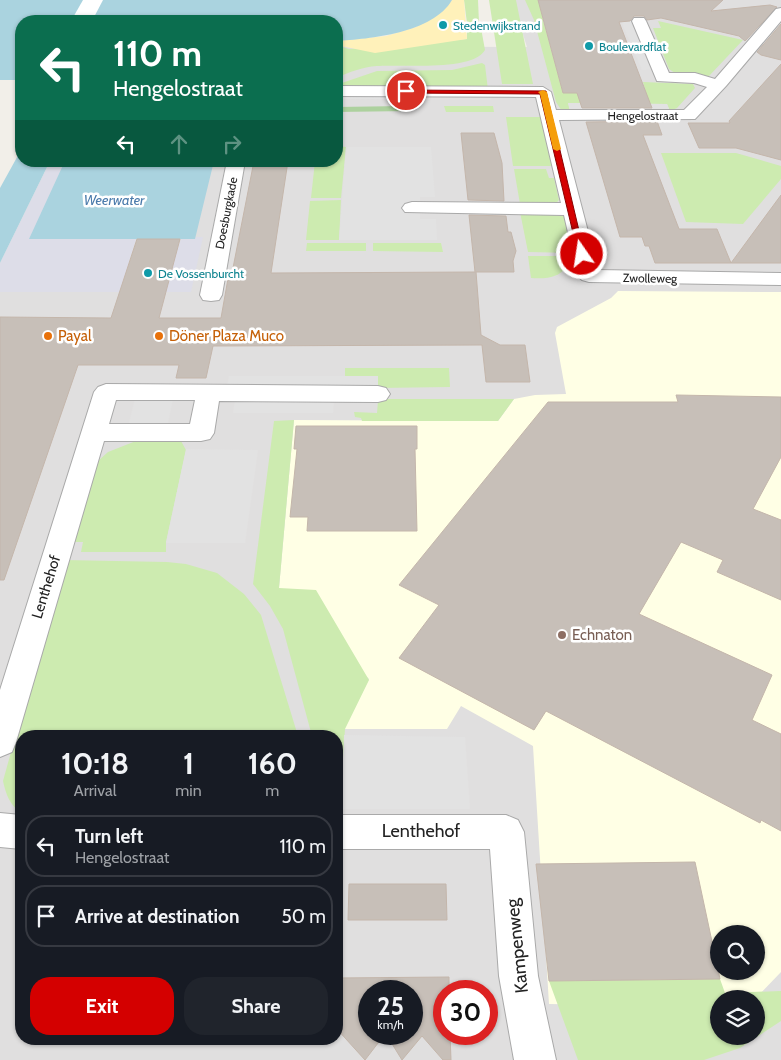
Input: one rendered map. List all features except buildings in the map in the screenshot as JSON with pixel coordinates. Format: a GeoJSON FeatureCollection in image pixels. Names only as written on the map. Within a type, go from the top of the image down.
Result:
{"type":"FeatureCollection","features":[{"type":"Feature","properties":{"kind":"street","name":"Hengelostraat"},"geometry":{"type":"LineString","coordinates":[[548,115],[689,115],[718,85],[781,12]]}},
{"type":"Feature","properties":{"kind":"street"},"geometry":{"type":"LineString","coordinates":[[639,22],[663,78],[695,78],[718,85]]}},
{"type":"Feature","properties":{"kind":"street","name":"Zwolleweg"},"geometry":{"type":"LineString","coordinates":[[343,91],[543,92],[589,276],[781,279]]}},
{"type":"Feature","properties":{"kind":"street","name":"Doesburgkade"},"geometry":{"type":"LineString","coordinates":[[211,295],[235,167]]}},
{"type":"Feature","properties":{"kind":"street"},"geometry":{"type":"LineString","coordinates":[[412,208],[571,209]]}},
{"type":"Feature","properties":{"kind":"street","name":"Lenthehof"},"geometry":{"type":"LineString","coordinates":[[0,742],[106,392],[378,394]]}},
{"type":"Feature","properties":{"kind":"street"},"geometry":{"type":"LineString","coordinates":[[94,432],[201,433],[209,392]]}},
{"type":"Feature","properties":{"kind":"street"},"geometry":{"type":"LineString","coordinates":[[0,830],[15,831]]}},
{"type":"Feature","properties":{"kind":"street","name":"Lenthehof"},"geometry":{"type":"LineString","coordinates":[[343,832],[506,832]]}},
{"type":"Feature","properties":{"kind":"street","name":"Kampenweg"},"geometry":{"type":"LineString","coordinates":[[506,832],[518,971],[528,1035],[535,1060]]}},
{"type":"Feature","properties":{"kind":"shaded area"},"geometry":{"type":"Polygon","coordinates":[[[512,0],[781,0],[781,1060],[0,1060],[0,288],[197,167],[343,167],[343,46],[527,47],[512,0]]]}},
{"type":"Feature","properties":{"kind":"shaded area"},"geometry":{"type":"Polygon","coordinates":[[[621,21],[639,21],[659,69],[642,70],[621,21]]]}},
{"type":"Feature","properties":{"kind":"shaded area"},"geometry":{"type":"Polygon","coordinates":[[[343,93],[489,94],[491,100],[343,99],[343,93]]]}},
{"type":"Feature","properties":{"kind":"shaded area"},"geometry":{"type":"Polygon","coordinates":[[[568,103],[667,104],[670,111],[570,111],[568,103]]]}},
{"type":"Feature","properties":{"kind":"shaded area"},"geometry":{"type":"Polygon","coordinates":[[[346,147],[431,147],[435,197],[420,197],[420,219],[436,219],[437,240],[339,240],[346,147]]]}},
{"type":"Feature","properties":{"kind":"shaded area"},"geometry":{"type":"Polygon","coordinates":[[[47,167],[63,167],[30,239],[203,237],[191,292],[0,292],[0,263],[47,167]],[[136,239],[122,285],[174,260],[181,239],[136,239]]]}},
{"type":"Feature","properties":{"kind":"shaded area","name":"Echnaton"},"geometry":{"type":"Polygon","coordinates":[[[618,291],[781,292],[781,972],[764,990],[710,990],[710,1007],[549,1004],[533,746],[461,706],[447,729],[344,729],[369,679],[279,588],[294,420],[498,421],[514,399],[535,395],[566,394],[555,333],[557,327],[611,298],[618,291]]]}},
{"type":"Feature","properties":{"kind":"shaded area"},"geometry":{"type":"Polygon","coordinates":[[[229,376],[378,376],[378,388],[227,388],[229,376]]]}},
{"type":"Feature","properties":{"kind":"shaded area"},"geometry":{"type":"Polygon","coordinates":[[[136,394],[174,394],[168,423],[129,423],[136,394]]]}},
{"type":"Feature","properties":{"kind":"shaded area"},"geometry":{"type":"Polygon","coordinates":[[[235,400],[334,400],[333,413],[233,413],[235,400]]]}},
{"type":"Feature","properties":{"kind":"shaded area"},"geometry":{"type":"Polygon","coordinates":[[[186,449],[258,450],[245,543],[166,543],[186,449]]]}},
{"type":"Feature","properties":{"kind":"shaded area"},"geometry":{"type":"Polygon","coordinates":[[[344,735],[465,737],[470,809],[343,809],[344,735]]]}},
{"type":"Feature","properties":{"kind":"green space"},"geometry":{"type":"Polygon","coordinates":[[[464,0],[478,0],[479,23],[467,23],[464,0]]]}},
{"type":"Feature","properties":{"kind":"green space"},"geometry":{"type":"Polygon","coordinates":[[[489,0],[516,0],[533,84],[502,84],[489,0]]]}},
{"type":"Feature","properties":{"kind":"green space"},"geometry":{"type":"Polygon","coordinates":[[[525,0],[549,0],[542,16],[563,93],[646,93],[643,82],[693,84],[695,88],[677,108],[670,111],[667,104],[568,103],[570,111],[562,111],[556,102],[534,20],[525,0]]]}},
{"type":"Feature","properties":{"kind":"green space"},"geometry":{"type":"Polygon","coordinates":[[[658,21],[743,40],[709,76],[678,75],[669,69],[653,28],[661,28],[658,21]]]}},
{"type":"Feature","properties":{"kind":"green space"},"geometry":{"type":"Polygon","coordinates":[[[467,27],[481,28],[485,50],[478,57],[466,62],[435,66],[372,67],[343,75],[343,47],[349,49],[467,39],[467,27]]]}},
{"type":"Feature","properties":{"kind":"green space"},"geometry":{"type":"Polygon","coordinates":[[[482,63],[485,65],[488,90],[343,89],[343,83],[377,71],[452,70],[482,63]]]}},
{"type":"Feature","properties":{"kind":"green space"},"geometry":{"type":"Polygon","coordinates":[[[405,106],[410,111],[343,112],[343,107],[405,106]]]}},
{"type":"Feature","properties":{"kind":"green space"},"geometry":{"type":"Polygon","coordinates":[[[444,106],[493,106],[494,112],[446,112],[444,106]]]}},
{"type":"Feature","properties":{"kind":"green space"},"geometry":{"type":"Polygon","coordinates":[[[506,117],[542,117],[552,166],[513,166],[506,117]]]}},
{"type":"Feature","properties":{"kind":"green space"},"geometry":{"type":"Polygon","coordinates":[[[343,147],[346,147],[341,198],[311,198],[314,167],[343,167],[343,147]]]}},
{"type":"Feature","properties":{"kind":"green space"},"geometry":{"type":"Polygon","coordinates":[[[661,153],[736,153],[781,166],[781,179],[743,224],[686,222],[661,153]]]}},
{"type":"Feature","properties":{"kind":"green space"},"geometry":{"type":"Polygon","coordinates":[[[514,169],[546,169],[549,178],[554,178],[559,200],[556,203],[520,204],[514,169]]]}},
{"type":"Feature","properties":{"kind":"green space"},"geometry":{"type":"Polygon","coordinates":[[[341,200],[339,240],[306,240],[310,201],[341,200]]]}},
{"type":"Feature","properties":{"kind":"green space"},"geometry":{"type":"Polygon","coordinates":[[[520,212],[564,216],[572,253],[528,252],[520,212]]]}},
{"type":"Feature","properties":{"kind":"green space"},"geometry":{"type":"Polygon","coordinates":[[[307,243],[366,243],[366,251],[306,251],[307,243]]]}},
{"type":"Feature","properties":{"kind":"green space"},"geometry":{"type":"Polygon","coordinates":[[[373,243],[441,243],[443,252],[373,251],[373,243]]]}},
{"type":"Feature","properties":{"kind":"green space"},"geometry":{"type":"Polygon","coordinates":[[[528,256],[567,256],[568,263],[558,275],[548,278],[531,278],[528,256]]]}},
{"type":"Feature","properties":{"kind":"green space"},"geometry":{"type":"Polygon","coordinates":[[[345,368],[449,368],[450,387],[378,388],[378,377],[345,376],[345,368]]]}},
{"type":"Feature","properties":{"kind":"green space"},"geometry":{"type":"Polygon","coordinates":[[[386,399],[514,399],[498,421],[362,421],[361,418],[355,417],[354,412],[377,413],[378,401],[386,399]]]}},
{"type":"Feature","properties":{"kind":"green space"},"geometry":{"type":"Polygon","coordinates":[[[294,420],[279,588],[316,590],[369,680],[345,729],[343,758],[343,730],[310,730],[283,629],[270,606],[253,584],[274,421],[294,420]]]}},
{"type":"Feature","properties":{"kind":"green space"},"geometry":{"type":"Polygon","coordinates":[[[141,439],[181,441],[186,450],[166,542],[166,552],[81,552],[83,542],[70,542],[97,462],[108,452],[141,439]]]}},
{"type":"Feature","properties":{"kind":"green space"},"geometry":{"type":"Polygon","coordinates":[[[64,560],[167,562],[186,564],[217,573],[244,594],[261,615],[296,730],[17,730],[64,560]]]}},
{"type":"Feature","properties":{"kind":"green space"},"geometry":{"type":"Polygon","coordinates":[[[15,738],[15,808],[9,799],[3,781],[15,738]]]}},
{"type":"Feature","properties":{"kind":"green space"},"geometry":{"type":"Polygon","coordinates":[[[720,980],[724,990],[710,990],[710,1045],[745,1045],[704,1060],[578,1060],[549,981],[720,980]]]}},
{"type":"Feature","properties":{"kind":"green space"},"geometry":{"type":"Polygon","coordinates":[[[781,991],[781,1021],[765,1032],[765,992],[781,991]]]}},
{"type":"Feature","properties":{"kind":"sand","name":"Stedenwijkstrand"},"geometry":{"type":"Polygon","coordinates":[[[452,0],[464,0],[467,39],[375,53],[343,46],[343,40],[386,36],[416,27],[452,0]]]}},
{"type":"Feature","properties":{"kind":"water"},"geometry":{"type":"Polygon","coordinates":[[[0,0],[452,0],[443,11],[431,20],[416,27],[383,36],[343,40],[343,15],[15,15],[15,80],[0,80],[0,0]]]}},
{"type":"Feature","properties":{"kind":"water","name":"Weerwater"},"geometry":{"type":"Polygon","coordinates":[[[15,161],[15,167],[47,167],[0,263],[0,188],[15,161]]]}},
{"type":"Feature","properties":{"kind":"water","name":"Weerwater"},"geometry":{"type":"Polygon","coordinates":[[[62,167],[213,167],[195,239],[29,239],[62,167]]]}},
{"type":"Feature","properties":{"kind":"pier"},"geometry":{"type":"Polygon","coordinates":[[[83,0],[103,0],[95,15],[74,15],[83,0]]]}},
{"type":"Feature","properties":{"kind":"slow traffic"},"geometry":{"type":"LineString","coordinates":[[541,92],[543,92],[557,149]]}},
{"type":"Feature","properties":{"kind":"place","name":"Stedenwijkstrand"},"geometry":{"type":"Point","coordinates":[443,25]}},
{"type":"Feature","properties":{"kind":"place","name":"Boulevardflat"},"geometry":{"type":"Point","coordinates":[589,46]}},
{"type":"Feature","properties":{"kind":"place","name":"De Vossenburcht"},"geometry":{"type":"Point","coordinates":[148,273]}},
{"type":"Feature","properties":{"kind":"place","name":"Payal"},"geometry":{"type":"Point","coordinates":[48,336]}},
{"type":"Feature","properties":{"kind":"place","name":"Döner Plaza Muco"},"geometry":{"type":"Point","coordinates":[159,336]}},
{"type":"Feature","properties":{"kind":"place","name":"Echnaton"},"geometry":{"type":"Point","coordinates":[562,635]}},
{"type":"Feature","properties":{"kind":"route"},"geometry":{"type":"LineString","coordinates":[[406,91],[543,92],[582,254]]}}]}
